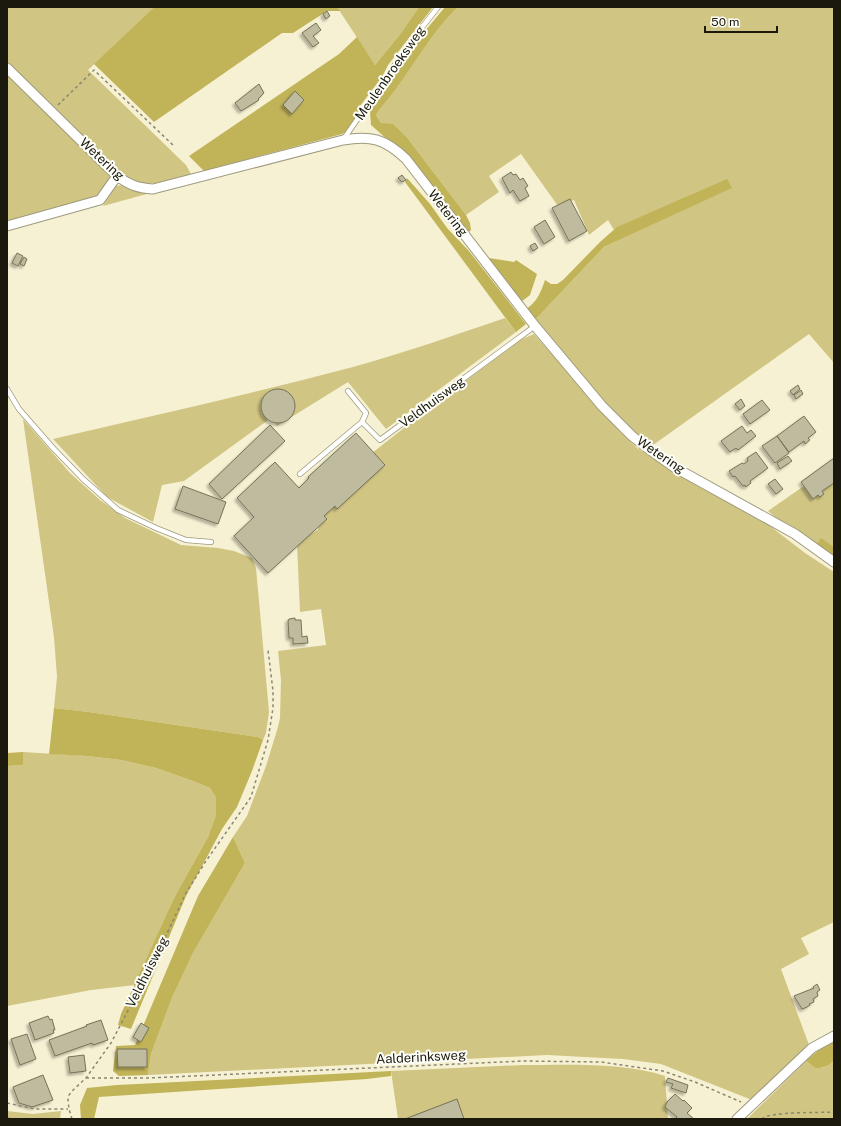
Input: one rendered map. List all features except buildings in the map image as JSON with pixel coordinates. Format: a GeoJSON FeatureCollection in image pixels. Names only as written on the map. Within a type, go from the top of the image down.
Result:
{"type":"FeatureCollection","features":[{"type":"Feature","properties":{"kind":"street","name":"Wetering"},"geometry":{"type":"LineString","coordinates":[[7,68],[118,176],[130,185],[142,188],[152,189],[358,137],[381,141],[394,148],[410,165],[535,326],[602,406],[632,436],[674,466],[795,534],[834,562]]}},
{"type":"Feature","properties":{"kind":"street"},"geometry":{"type":"LineString","coordinates":[[7,226],[100,200],[118,176]]}},
{"type":"Feature","properties":{"kind":"street"},"geometry":{"type":"LineString","coordinates":[[737,1119],[812,1048],[834,1036]]}},
{"type":"Feature","properties":{"kind":"lane","name":"Meulenbroeksweg"},"geometry":{"type":"LineString","coordinates":[[343,140],[412,40],[438,7]]}},
{"type":"Feature","properties":{"kind":"lane","name":"Veldhuisweg"},"geometry":{"type":"LineString","coordinates":[[362,422],[380,440],[535,326]]}},
{"type":"Feature","properties":{"kind":"lane"},"geometry":{"type":"LineString","coordinates":[[7,389],[19,409],[53,448],[83,479],[118,510],[186,540],[211,542]]}},
{"type":"Feature","properties":{"kind":"lane"},"geometry":{"type":"LineString","coordinates":[[300,474],[362,422],[366,413],[348,391]]}},
{"type":"Feature","properties":{"kind":"path"},"geometry":{"type":"LineString","coordinates":[[51,111],[94,70],[174,146]]}},
{"type":"Feature","properties":{"kind":"path","name":"Veldhuisweg"},"geometry":{"type":"LineString","coordinates":[[72,1119],[69,1109],[69,1095],[86,1078],[111,1043],[155,959],[186,893],[206,861],[251,797],[268,740],[273,708],[273,691],[268,650]]}},
{"type":"Feature","properties":{"kind":"path","name":"Aalderinksweg"},"geometry":{"type":"LineString","coordinates":[[86,1078],[149,1078],[523,1061],[601,1062],[663,1071],[695,1082],[751,1106]]}},
{"type":"Feature","properties":{"kind":"path"},"geometry":{"type":"LineString","coordinates":[[7,1103],[35,1109],[69,1109]]}},
{"type":"Feature","properties":{"kind":"path"},"geometry":{"type":"LineString","coordinates":[[762,1119],[764,1116],[778,1114],[834,1112]]}},
{"type":"Feature","properties":{"kind":"path"},"geometry":{"type":"LineString","coordinates":[[7,1118],[12,1119]]}},
{"type":"Feature","properties":{"kind":"shaded area"},"geometry":{"type":"Polygon","coordinates":[[[7,7],[154,7],[88,70],[186,165],[191,174],[157,183],[141,183],[123,176],[7,62],[7,7]]]}},
{"type":"Feature","properties":{"kind":"shaded area"},"geometry":{"type":"Polygon","coordinates":[[[154,7],[337,7],[340,11],[327,11],[293,33],[282,33],[154,122],[94,64],[154,7]]]}},
{"type":"Feature","properties":{"kind":"shaded area"},"geometry":{"type":"Polygon","coordinates":[[[337,7],[419,7],[401,33],[375,65],[337,7]]]}},
{"type":"Feature","properties":{"kind":"shaded area"},"geometry":{"type":"Polygon","coordinates":[[[419,7],[433,7],[388,65],[382,77],[360,106],[355,122],[350,130],[342,134],[204,171],[189,156],[339,54],[357,37],[375,65],[401,33],[419,7]]]}},
{"type":"Feature","properties":{"kind":"shaded area"},"geometry":{"type":"Polygon","coordinates":[[[445,7],[458,7],[440,27],[376,115],[381,123],[393,124],[409,140],[466,215],[470,223],[471,230],[469,232],[397,148],[371,125],[370,111],[425,31],[445,7]]]}},
{"type":"Feature","properties":{"kind":"shaded area"},"geometry":{"type":"Polygon","coordinates":[[[458,7],[834,7],[834,363],[809,334],[653,445],[635,432],[611,409],[535,320],[604,247],[731,188],[727,180],[614,230],[608,220],[589,235],[574,200],[558,206],[521,154],[489,176],[499,192],[466,215],[409,140],[381,123],[376,115],[440,27],[458,7]]]}},
{"type":"Feature","properties":{"kind":"shaded area"},"geometry":{"type":"Polygon","coordinates":[[[7,74],[109,174],[110,181],[98,198],[7,222],[7,74]]]}},
{"type":"Feature","properties":{"kind":"shaded area"},"geometry":{"type":"Polygon","coordinates":[[[407,178],[430,204],[447,228],[469,251],[526,324],[516,332],[405,182],[407,178]]]}},
{"type":"Feature","properties":{"kind":"shaded area"},"geometry":{"type":"Polygon","coordinates":[[[727,179],[732,188],[604,247],[535,320],[526,309],[538,296],[545,280],[551,284],[557,284],[563,280],[600,242],[617,227],[727,179]]]}},
{"type":"Feature","properties":{"kind":"shaded area"},"geometry":{"type":"Polygon","coordinates":[[[122,185],[154,192],[103,206],[116,186],[122,185]]]}},
{"type":"Feature","properties":{"kind":"shaded area"},"geometry":{"type":"Polygon","coordinates":[[[489,258],[514,262],[516,260],[537,274],[530,295],[521,302],[489,258]]]}},
{"type":"Feature","properties":{"kind":"shaded area"},"geometry":{"type":"Polygon","coordinates":[[[505,318],[516,332],[386,429],[348,382],[277,426],[271,418],[184,481],[162,485],[153,522],[107,497],[53,439],[353,367],[410,350],[505,318]]]}},
{"type":"Feature","properties":{"kind":"shaded area"},"geometry":{"type":"Polygon","coordinates":[[[534,334],[620,432],[637,448],[701,488],[762,520],[805,553],[834,572],[834,922],[801,938],[809,954],[781,969],[809,1045],[795,1061],[752,1100],[661,1064],[623,1059],[547,1055],[148,1075],[151,1054],[172,998],[193,953],[245,863],[233,837],[247,816],[266,766],[278,727],[280,718],[281,680],[278,651],[326,645],[321,609],[300,612],[297,544],[302,539],[318,530],[320,494],[423,413],[520,340],[534,334]]]}},
{"type":"Feature","properties":{"kind":"shaded area"},"geometry":{"type":"Polygon","coordinates":[[[23,419],[70,473],[100,500],[125,518],[181,545],[218,548],[234,551],[252,558],[256,568],[269,712],[266,733],[263,740],[258,737],[54,708],[57,677],[54,637],[23,419]]]}},
{"type":"Feature","properties":{"kind":"shaded area"},"geometry":{"type":"Polygon","coordinates":[[[834,465],[834,547],[821,539],[814,548],[768,511],[834,465]]]}},
{"type":"Feature","properties":{"kind":"shaded area"},"geometry":{"type":"Polygon","coordinates":[[[821,538],[834,547],[834,561],[814,548],[821,538]]]}},
{"type":"Feature","properties":{"kind":"shaded area"},"geometry":{"type":"Polygon","coordinates":[[[54,708],[258,737],[263,740],[237,807],[222,829],[186,896],[131,1029],[118,1025],[121,1014],[175,896],[208,837],[216,815],[216,798],[210,788],[156,768],[121,760],[49,754],[54,708]]]}},
{"type":"Feature","properties":{"kind":"shaded area"},"geometry":{"type":"Polygon","coordinates":[[[23,752],[87,756],[121,760],[156,768],[210,788],[216,798],[216,815],[208,837],[175,896],[135,985],[91,990],[7,1006],[7,766],[23,765],[23,752]]]}},
{"type":"Feature","properties":{"kind":"shaded area"},"geometry":{"type":"Polygon","coordinates":[[[23,752],[23,765],[7,766],[7,753],[23,752]]]}},
{"type":"Feature","properties":{"kind":"shaded area"},"geometry":{"type":"Polygon","coordinates":[[[233,837],[245,863],[193,953],[172,998],[151,1054],[148,1075],[119,1076],[113,1071],[116,1046],[135,1045],[198,896],[233,837]]]}},
{"type":"Feature","properties":{"kind":"shaded area"},"geometry":{"type":"Polygon","coordinates":[[[834,1038],[834,1060],[830,1064],[824,1067],[816,1068],[806,1061],[823,1046],[834,1038]]]}},
{"type":"Feature","properties":{"kind":"shaded area"},"geometry":{"type":"Polygon","coordinates":[[[834,1060],[834,1119],[747,1119],[806,1061],[821,1068],[831,1064],[834,1060]]]}},
{"type":"Feature","properties":{"kind":"shaded area"},"geometry":{"type":"Polygon","coordinates":[[[523,1065],[614,1066],[632,1068],[665,1076],[668,1119],[398,1119],[391,1071],[523,1065]]]}},
{"type":"Feature","properties":{"kind":"shaded area"},"geometry":{"type":"Polygon","coordinates":[[[391,1071],[391,1076],[367,1079],[99,1097],[94,1119],[81,1119],[80,1105],[87,1088],[117,1085],[391,1071]]]}},
{"type":"Feature","properties":{"kind":"shaded area"},"geometry":{"type":"Polygon","coordinates":[[[7,1111],[33,1114],[61,1111],[60,1119],[7,1119],[7,1111]]]}}]}
